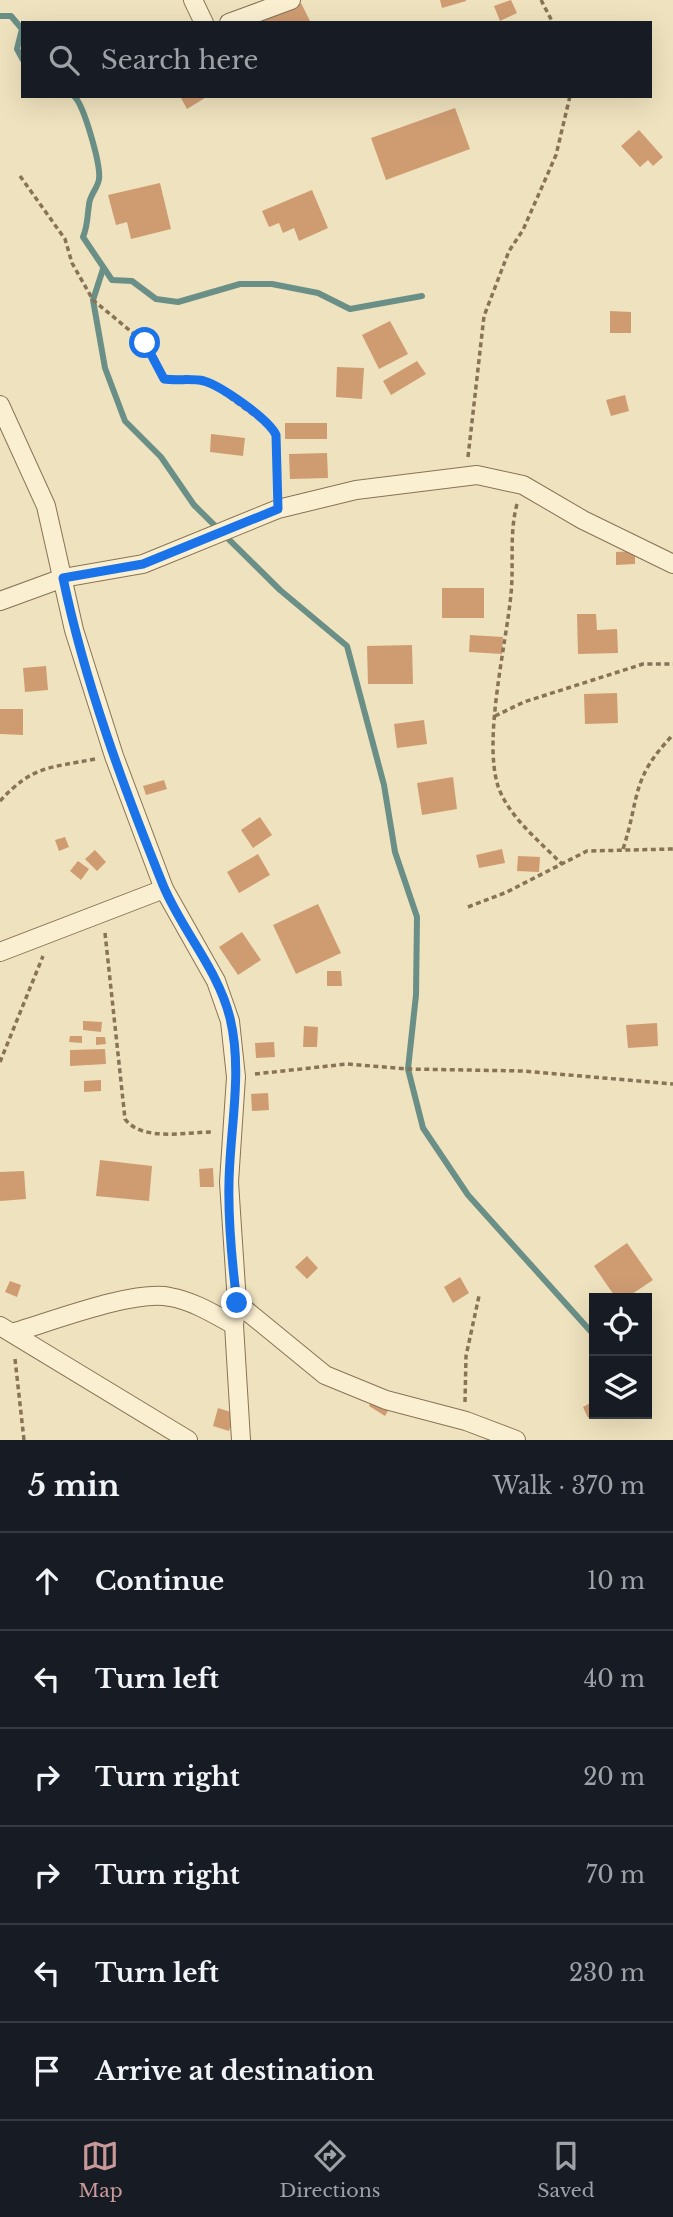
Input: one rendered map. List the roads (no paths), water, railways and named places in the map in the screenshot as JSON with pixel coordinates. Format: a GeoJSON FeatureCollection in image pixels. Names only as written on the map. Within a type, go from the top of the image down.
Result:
{"type":"FeatureCollection","features":[{"type":"Feature","properties":{"kind":"street"},"geometry":{"type":"LineString","coordinates":[[193,0],[203,21]]}},
{"type":"Feature","properties":{"kind":"street"},"geometry":{"type":"LineString","coordinates":[[234,21],[291,0]]}},
{"type":"Feature","properties":{"kind":"street"},"geometry":{"type":"LineString","coordinates":[[0,405],[46,506],[74,630],[114,756],[164,888],[225,1001],[230,1021],[236,1077],[229,1182],[237,1303],[234,1325],[241,1440]]}},
{"type":"Feature","properties":{"kind":"street"},"geometry":{"type":"LineString","coordinates":[[0,601],[63,578],[143,564],[278,509],[356,490],[477,475],[523,485],[583,520],[673,564]]}},
{"type":"Feature","properties":{"kind":"street"},"geometry":{"type":"LineString","coordinates":[[0,952],[164,888]]}},
{"type":"Feature","properties":{"kind":"street"},"geometry":{"type":"LineString","coordinates":[[6,1329],[138,1298],[168,1296],[196,1305],[234,1325]]}},
{"type":"Feature","properties":{"kind":"street"},"geometry":{"type":"LineString","coordinates":[[237,1303],[325,1375],[386,1400],[467,1421],[516,1440]]}},
{"type":"Feature","properties":{"kind":"street"},"geometry":{"type":"LineString","coordinates":[[6,1329],[188,1440]]}},
{"type":"Feature","properties":{"kind":"waterway"},"geometry":{"type":"LineString","coordinates":[[0,16],[11,16],[21,28]]}},
{"type":"Feature","properties":{"kind":"waterway"},"geometry":{"type":"LineString","coordinates":[[21,33],[17,49],[21,56]]}},
{"type":"Feature","properties":{"kind":"waterway"},"geometry":{"type":"LineString","coordinates":[[75,98],[87,123],[99,172],[98,182],[89,202],[83,237],[112,280],[132,281],[156,299],[178,302],[240,284],[272,284],[318,293],[350,309],[422,296]]}},
{"type":"Feature","properties":{"kind":"waterway"},"geometry":{"type":"LineString","coordinates":[[103,269],[93,300],[105,368],[125,421],[161,457],[194,505],[280,590],[347,646],[384,785],[395,852],[417,917],[416,995],[408,1069],[423,1128],[468,1195],[589,1329]]}}]}
